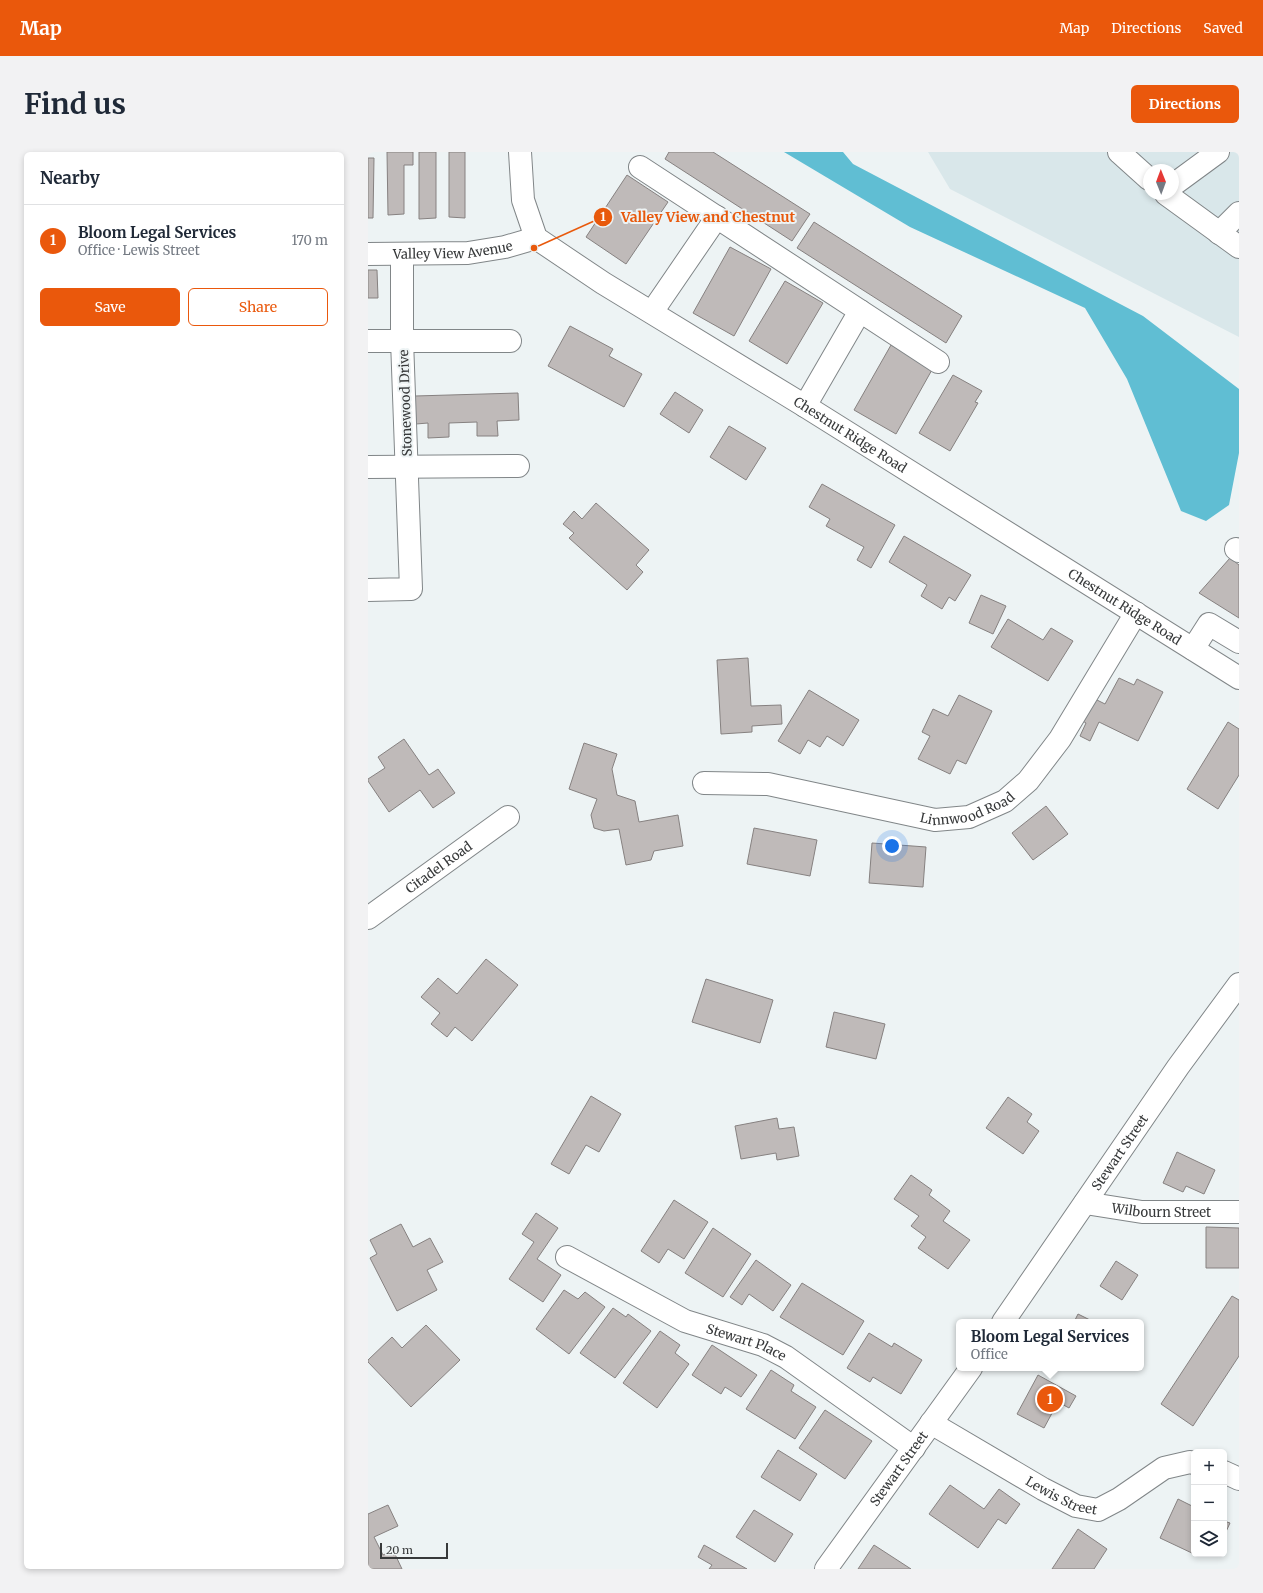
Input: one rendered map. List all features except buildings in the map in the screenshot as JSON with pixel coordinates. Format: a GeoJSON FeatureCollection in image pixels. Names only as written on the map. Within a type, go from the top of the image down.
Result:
{"type":"FeatureCollection","features":[{"type":"Feature","properties":{"kind":"street"},"geometry":{"type":"LineString","coordinates":[[520,152],[523,200],[536,238]]}},
{"type":"Feature","properties":{"kind":"street"},"geometry":{"type":"LineString","coordinates":[[1120,152],[1143,173]]}},
{"type":"Feature","properties":{"kind":"street"},"geometry":{"type":"LineString","coordinates":[[1179,181],[1218,152]]}},
{"type":"Feature","properties":{"kind":"street"},"geometry":{"type":"LineString","coordinates":[[640,167],[938,362]]}},
{"type":"Feature","properties":{"kind":"street"},"geometry":{"type":"LineString","coordinates":[[1174,200],[1239,247]]}},
{"type":"Feature","properties":{"kind":"street"},"geometry":{"type":"LineString","coordinates":[[1219,233],[1239,213]]}},
{"type":"Feature","properties":{"kind":"street"},"geometry":{"type":"LineString","coordinates":[[652,312],[717,217]]}},
{"type":"Feature","properties":{"kind":"street","name":"Valley View Avenue"},"geometry":{"type":"LineString","coordinates":[[368,254],[468,253],[506,247],[536,238]]}},
{"type":"Feature","properties":{"kind":"street","name":"Chestnut Ridge Road"},"geometry":{"type":"LineString","coordinates":[[536,238],[603,283],[805,406],[1239,678]]}},
{"type":"Feature","properties":{"kind":"street","name":"Stonewood Drive"},"geometry":{"type":"LineString","coordinates":[[368,590],[411,589],[402,340],[402,254]]}},
{"type":"Feature","properties":{"kind":"street"},"geometry":{"type":"LineString","coordinates":[[805,406],[860,311]]}},
{"type":"Feature","properties":{"kind":"street","name":"Stonewood Drive"},"geometry":{"type":"LineString","coordinates":[[368,341],[510,341]]}},
{"type":"Feature","properties":{"kind":"street","name":"Stonewood Drive"},"geometry":{"type":"LineString","coordinates":[[368,467],[518,466]]}},
{"type":"Feature","properties":{"kind":"street","name":"Linnwood Road"},"geometry":{"type":"LineString","coordinates":[[704,783],[768,784],[935,820],[969,817],[1005,801],[1028,781],[1060,739],[1136,613]]}},
{"type":"Feature","properties":{"kind":"street"},"geometry":{"type":"LineString","coordinates":[[1194,649],[1209,624],[1239,642]]}},
{"type":"Feature","properties":{"kind":"street","name":"Citadel Road"},"geometry":{"type":"LineString","coordinates":[[368,918],[508,817]]}},
{"type":"Feature","properties":{"kind":"street","name":"Stewart Street"},"geometry":{"type":"LineString","coordinates":[[1005,1319],[1178,1067],[1239,984]]}},
{"type":"Feature","properties":{"kind":"street","name":"Wilbourn Street"},"geometry":{"type":"LineString","coordinates":[[1084,1203],[1142,1212],[1239,1212]]}},
{"type":"Feature","properties":{"kind":"street","name":"Stewart Place"},"geometry":{"type":"LineString","coordinates":[[566,1257],[685,1321],[763,1345],[786,1357],[914,1448]]}},
{"type":"Feature","properties":{"kind":"street","name":"Stewart Street"},"geometry":{"type":"LineString","coordinates":[[826,1569],[969,1371]]}},
{"type":"Feature","properties":{"kind":"street","name":"Lewis Street"},"geometry":{"type":"LineString","coordinates":[[931,1424],[1043,1489],[1076,1506],[1098,1510],[1119,1499],[1164,1468],[1191,1462]]}},
{"type":"Feature","properties":{"kind":"street"},"geometry":{"type":"LineString","coordinates":[[1227,1473],[1239,1479]]}},
{"type":"Feature","properties":{"kind":"shaded area"},"geometry":{"type":"Polygon","coordinates":[[[784,152],[843,152],[853,164],[1143,316],[1239,389],[1239,453],[1229,505],[1206,521],[1181,511],[1127,379],[1085,308],[910,227],[784,152]]]}},
{"type":"Feature","properties":{"kind":"shaded area"},"geometry":{"type":"Polygon","coordinates":[[[928,152],[1239,152],[1239,337],[950,189],[928,152]]]}},
{"type":"Feature","properties":{"kind":"place","name":"Valley View and Chestnut"},"geometry":{"type":"Point","coordinates":[534,248]}},
{"type":"Feature","properties":{"kind":"place","name":"Bloom Legal Services"},"geometry":{"type":"Point","coordinates":[1050,1399]}}]}
